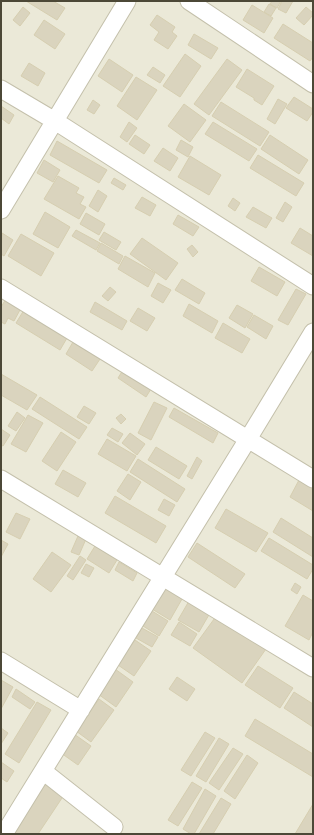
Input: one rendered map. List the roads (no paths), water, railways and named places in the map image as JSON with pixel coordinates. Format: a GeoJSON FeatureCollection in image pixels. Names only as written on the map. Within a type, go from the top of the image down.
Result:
{"type":"FeatureCollection","features":[{"type":"Feature","properties":{"kind":"street"},"geometry":{"type":"LineString","coordinates":[[1,210],[127,1]]}},
{"type":"Feature","properties":{"kind":"street"},"geometry":{"type":"LineString","coordinates":[[189,1],[313,84]]}},
{"type":"Feature","properties":{"kind":"street"},"geometry":{"type":"LineString","coordinates":[[1,89],[55,121],[313,286]]}},
{"type":"Feature","properties":{"kind":"street"},"geometry":{"type":"LineString","coordinates":[[1,288],[313,479]]}},
{"type":"Feature","properties":{"kind":"street"},"geometry":{"type":"LineString","coordinates":[[4,834],[313,332]]}},
{"type":"Feature","properties":{"kind":"street"},"geometry":{"type":"LineString","coordinates":[[1,479],[313,668]]}},
{"type":"Feature","properties":{"kind":"street"},"geometry":{"type":"LineString","coordinates":[[1,661],[81,710]]}},
{"type":"Feature","properties":{"kind":"street"},"geometry":{"type":"LineString","coordinates":[[43,771],[114,827]]}}]}
